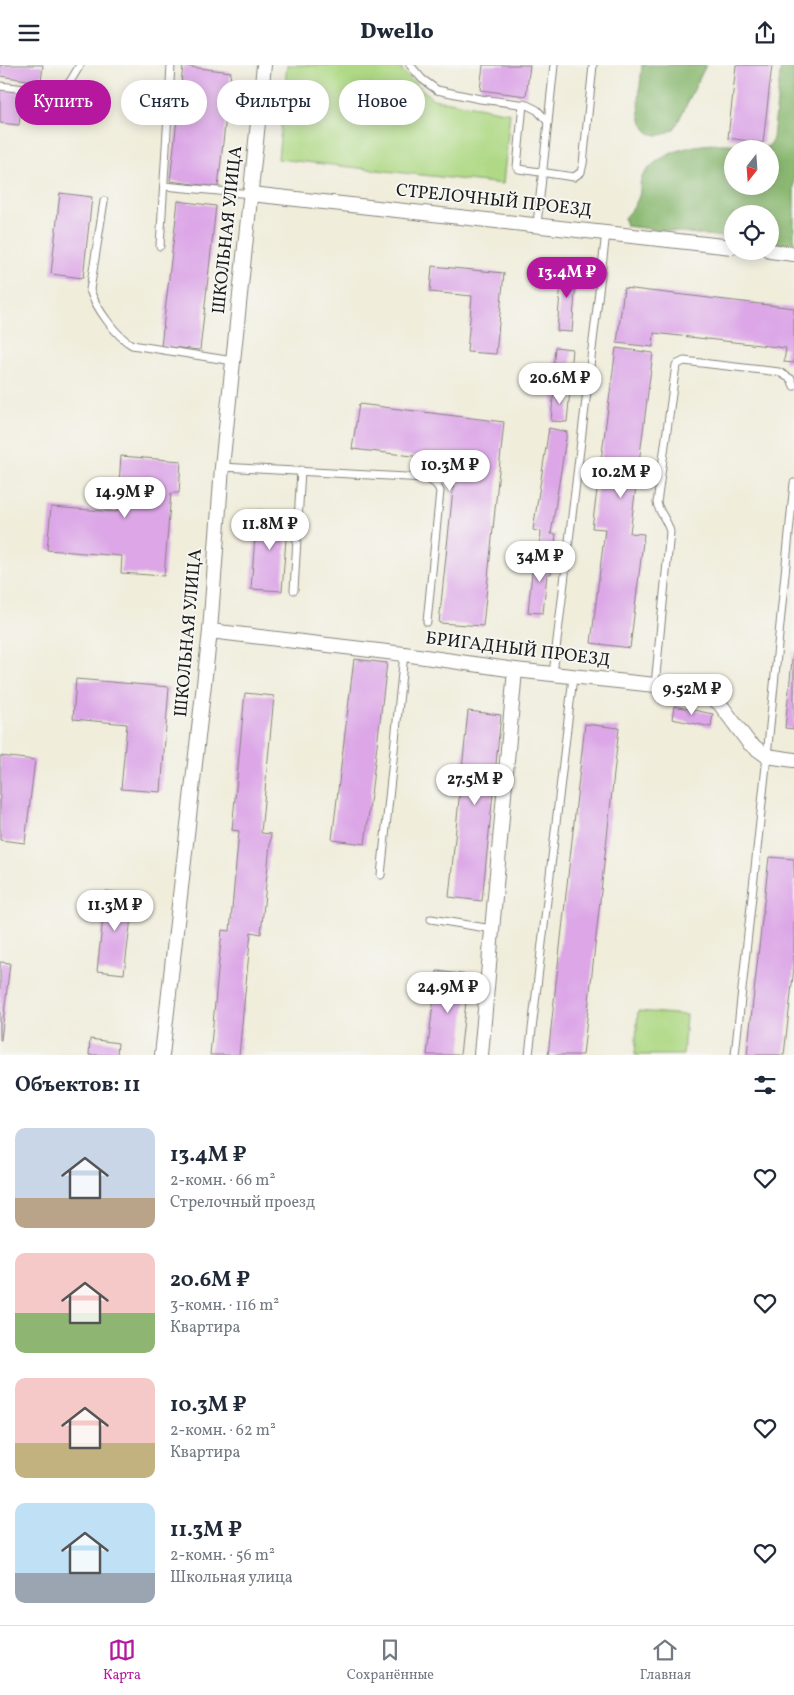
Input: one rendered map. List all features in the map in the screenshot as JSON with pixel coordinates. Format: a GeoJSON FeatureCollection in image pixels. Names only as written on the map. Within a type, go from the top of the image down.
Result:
{"type":"FeatureCollection","features":[{"type":"Feature","properties":{"kind":"street","name":"ШКОЛЬНАЯ УЛИЦА"},"geometry":{"type":"LineString","coordinates":[[162,1055],[210,631],[222,467],[264,65]]}},
{"type":"Feature","properties":{"kind":"street","name":"СТРЕЛОЧНЫЙ ПРОЕЗД"},"geometry":{"type":"LineString","coordinates":[[251,194],[724,246]]}},
{"type":"Feature","properties":{"kind":"street"},"geometry":{"type":"LineString","coordinates":[[779,252],[794,254]]}},
{"type":"Feature","properties":{"kind":"street","name":"БРИГАДНЫЙ ПРОЕЗД"},"geometry":{"type":"LineString","coordinates":[[210,631],[404,654],[553,675],[655,685],[706,693],[720,704],[749,743],[767,756],[794,760]]}},
{"type":"Feature","properties":{"kind":"street"},"geometry":{"type":"LineString","coordinates":[[481,1055],[515,670]]}},
{"type":"Feature","properties":{"kind":"lane"},"geometry":{"type":"LineString","coordinates":[[0,85],[51,91],[61,89],[67,85],[80,65]]}},
{"type":"Feature","properties":{"kind":"lane"},"geometry":{"type":"LineString","coordinates":[[160,246],[171,65]]}},
{"type":"Feature","properties":{"kind":"lane"},"geometry":{"type":"LineString","coordinates":[[410,65],[422,79],[437,90],[480,99],[523,104],[538,110],[548,122]]}},
{"type":"Feature","properties":{"kind":"lane"},"geometry":{"type":"LineString","coordinates":[[537,224],[554,65]]}},
{"type":"Feature","properties":{"kind":"lane"},"geometry":{"type":"LineString","coordinates":[[523,104],[517,167],[519,169],[574,177],[581,172],[593,65]]}},
{"type":"Feature","properties":{"kind":"lane"},"geometry":{"type":"LineString","coordinates":[[164,186],[251,194]]}},
{"type":"Feature","properties":{"kind":"lane"},"geometry":{"type":"LineString","coordinates":[[104,201],[90,291],[98,306],[123,340],[132,345],[233,361]]}},
{"type":"Feature","properties":{"kind":"lane"},"geometry":{"type":"LineString","coordinates":[[553,675],[606,232]]}},
{"type":"Feature","properties":{"kind":"lane"},"geometry":{"type":"LineString","coordinates":[[655,685],[670,532],[669,524],[659,510],[657,503],[676,365],[684,361],[779,372],[786,374],[791,379],[794,387]]}},
{"type":"Feature","properties":{"kind":"lane"},"geometry":{"type":"LineString","coordinates":[[222,467],[425,478],[433,481],[440,491],[427,622]]}},
{"type":"Feature","properties":{"kind":"lane"},"geometry":{"type":"LineString","coordinates":[[294,590],[301,470]]}},
{"type":"Feature","properties":{"kind":"lane"},"geometry":{"type":"LineString","coordinates":[[735,1055],[794,483]]}},
{"type":"Feature","properties":{"kind":"lane"},"geometry":{"type":"LineString","coordinates":[[381,875],[404,654]]}},
{"type":"Feature","properties":{"kind":"lane"},"geometry":{"type":"LineString","coordinates":[[529,1055],[573,677]]}},
{"type":"Feature","properties":{"kind":"lane"},"geometry":{"type":"LineString","coordinates":[[431,919],[492,929]]}},
{"type":"Feature","properties":{"kind":"green space"},"geometry":{"type":"Polygon","coordinates":[[[287,65],[400,65],[402,71],[412,80],[339,80],[339,125],[425,125],[425,92],[433,99],[510,113],[503,184],[278,159],[281,125],[329,125],[329,80],[286,80],[287,65]]]}},
{"type":"Feature","properties":{"kind":"green space"},"geometry":{"type":"Polygon","coordinates":[[[642,65],[706,65],[675,128],[670,132],[657,135],[650,133],[641,121],[639,102],[642,65]]]}},
{"type":"Feature","properties":{"kind":"green space"},"geometry":{"type":"Polygon","coordinates":[[[781,65],[794,65],[794,246],[779,244],[779,205],[724,205],[724,237],[626,226],[624,218],[638,199],[642,177],[649,168],[676,151],[689,147],[724,144],[724,195],[779,195],[779,140],[772,140],[781,65]]]}},
{"type":"Feature","properties":{"kind":"green space"},"geometry":{"type":"Polygon","coordinates":[[[638,1011],[686,1015],[683,1055],[635,1055],[638,1011]]]}},
{"type":"Feature","properties":{"kind":"building"},"geometry":{"type":"Polygon","coordinates":[[[0,65],[43,65],[41,80],[0,76],[0,65]]]}},
{"type":"Feature","properties":{"kind":"building"},"geometry":{"type":"Polygon","coordinates":[[[483,65],[530,65],[526,96],[480,90],[483,65]]]}},
{"type":"Feature","properties":{"kind":"building"},"geometry":{"type":"Polygon","coordinates":[[[736,65],[772,65],[763,140],[728,138],[736,65]]]}},
{"type":"Feature","properties":{"kind":"building"},"geometry":{"type":"Polygon","coordinates":[[[183,66],[231,72],[230,80],[217,80],[217,125],[225,125],[218,187],[170,181],[176,125],[207,125],[207,80],[181,80],[183,66]]]}},
{"type":"Feature","properties":{"kind":"building"},"geometry":{"type":"Polygon","coordinates":[[[0,89],[15,91],[15,125],[0,123],[0,89]]]}},
{"type":"Feature","properties":{"kind":"building"},"geometry":{"type":"Polygon","coordinates":[[[60,193],[92,197],[83,278],[51,274],[60,193]]]}},
{"type":"Feature","properties":{"kind":"building"},"geometry":{"type":"Polygon","coordinates":[[[178,201],[216,206],[200,350],[161,346],[178,201]]]}},
{"type":"Feature","properties":{"kind":"building"},"geometry":{"type":"Polygon","coordinates":[[[432,266],[504,273],[496,354],[467,352],[472,296],[430,292],[432,266]]]}},
{"type":"Feature","properties":{"kind":"building"},"geometry":{"type":"Polygon","coordinates":[[[562,267],[577,268],[572,332],[557,331],[562,267]]]}},
{"type":"Feature","properties":{"kind":"building"},"geometry":{"type":"Polygon","coordinates":[[[624,288],[794,308],[794,363],[784,362],[786,348],[654,333],[653,347],[617,343],[624,288]]]}},
{"type":"Feature","properties":{"kind":"building"},"geometry":{"type":"Polygon","coordinates":[[[555,347],[572,349],[570,372],[553,371],[555,347]]]}},
{"type":"Feature","properties":{"kind":"building"},"geometry":{"type":"Polygon","coordinates":[[[616,348],[653,353],[630,533],[644,534],[630,648],[591,643],[605,529],[592,528],[616,348]]]}},
{"type":"Feature","properties":{"kind":"building"},"geometry":{"type":"Polygon","coordinates":[[[554,388],[570,390],[567,422],[551,421],[554,388]]]}},
{"type":"Feature","properties":{"kind":"building"},"geometry":{"type":"Polygon","coordinates":[[[359,404],[504,422],[483,626],[439,623],[456,461],[352,449],[359,404]]]}},
{"type":"Feature","properties":{"kind":"building"},"geometry":{"type":"Polygon","coordinates":[[[549,428],[567,432],[551,534],[556,534],[555,545],[540,544],[541,532],[533,530],[549,428]]]}},
{"type":"Feature","properties":{"kind":"building"},"geometry":{"type":"Polygon","coordinates":[[[121,456],[181,461],[179,493],[171,493],[164,576],[121,573],[122,556],[47,550],[51,507],[117,512],[121,456]]]}},
{"type":"Feature","properties":{"kind":"building"},"geometry":{"type":"Polygon","coordinates":[[[257,510],[288,512],[282,591],[251,589],[257,510]]]}},
{"type":"Feature","properties":{"kind":"building"},"geometry":{"type":"Polygon","coordinates":[[[539,551],[553,553],[551,574],[547,574],[543,613],[528,612],[532,572],[537,572],[539,551]]]}},
{"type":"Feature","properties":{"kind":"building"},"geometry":{"type":"Polygon","coordinates":[[[794,651],[794,729],[785,728],[794,651]]]}},
{"type":"Feature","properties":{"kind":"building"},"geometry":{"type":"Polygon","coordinates":[[[354,659],[387,663],[365,844],[332,840],[354,659]]]}},
{"type":"Feature","properties":{"kind":"building"},"geometry":{"type":"Polygon","coordinates":[[[76,679],[169,687],[161,792],[121,789],[127,724],[73,719],[76,679]]]}},
{"type":"Feature","properties":{"kind":"building"},"geometry":{"type":"Polygon","coordinates":[[[245,693],[274,696],[261,833],[271,834],[261,934],[251,932],[239,1055],[210,1055],[222,930],[230,931],[239,831],[232,830],[245,693]]]}},
{"type":"Feature","properties":{"kind":"building"},"geometry":{"type":"Polygon","coordinates":[[[674,706],[713,714],[711,727],[672,719],[674,706]]]}},
{"type":"Feature","properties":{"kind":"building"},"geometry":{"type":"Polygon","coordinates":[[[468,711],[501,715],[482,901],[449,897],[468,711]]]}},
{"type":"Feature","properties":{"kind":"building"},"geometry":{"type":"Polygon","coordinates":[[[585,724],[619,728],[583,1055],[548,1055],[585,724]]]}},
{"type":"Feature","properties":{"kind":"building"},"geometry":{"type":"Polygon","coordinates":[[[0,756],[35,760],[25,843],[0,840],[0,756]]]}},
{"type":"Feature","properties":{"kind":"building"},"geometry":{"type":"Polygon","coordinates":[[[769,857],[794,859],[794,967],[784,1055],[747,1055],[769,857]]]}},
{"type":"Feature","properties":{"kind":"building"},"geometry":{"type":"Polygon","coordinates":[[[106,891],[134,894],[124,974],[97,971],[106,891]]]}},
{"type":"Feature","properties":{"kind":"building"},"geometry":{"type":"Polygon","coordinates":[[[0,962],[10,963],[1,1040],[0,1040],[0,962]]]}},
{"type":"Feature","properties":{"kind":"building"},"geometry":{"type":"Polygon","coordinates":[[[437,971],[469,975],[460,1055],[427,1055],[437,971]]]}},
{"type":"Feature","properties":{"kind":"building"},"geometry":{"type":"Polygon","coordinates":[[[90,1039],[118,1043],[117,1055],[89,1055],[90,1039]]]}}]}
